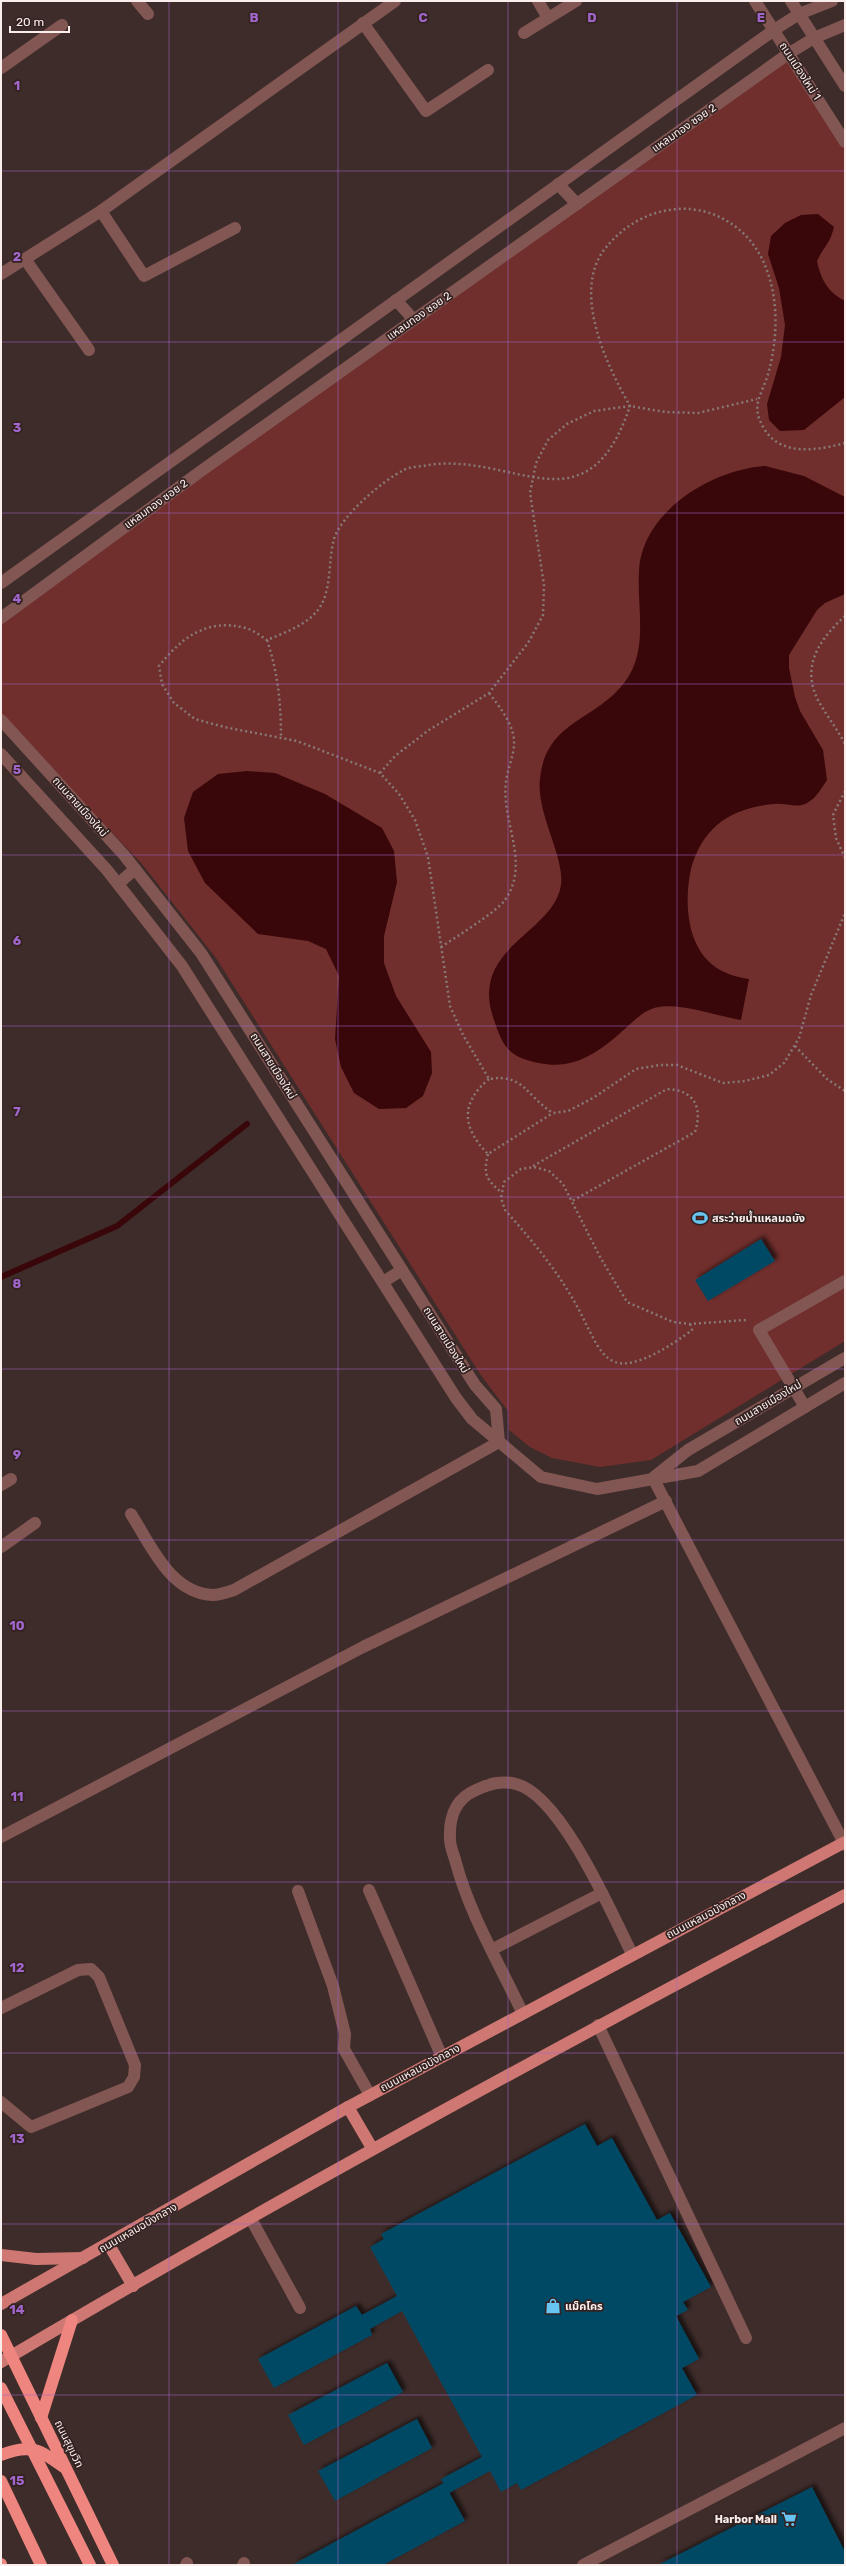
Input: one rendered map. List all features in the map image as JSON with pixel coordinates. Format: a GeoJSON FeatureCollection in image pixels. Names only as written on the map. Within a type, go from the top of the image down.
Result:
{"type":"FeatureCollection","features":[{"type":"Feature","properties":{"kind":"highway"},"geometry":{"type":"LineString","coordinates":[[41,2418],[72,2320]]}},
{"type":"Feature","properties":{"kind":"highway","name":"ถนนสุขุมวิท"},"geometry":{"type":"LineString","coordinates":[[1,2335],[6,2359],[41,2418],[114,2565]]}},
{"type":"Feature","properties":{"kind":"highway"},"geometry":{"type":"LineString","coordinates":[[1,2388],[90,2565]]}},
{"type":"Feature","properties":{"kind":"highway"},"geometry":{"type":"LineString","coordinates":[[1,2455],[19,2448],[40,2450],[66,2468]]}},
{"type":"Feature","properties":{"kind":"highway"},"geometry":{"type":"LineString","coordinates":[[1,2481],[41,2565]]}},
{"type":"Feature","properties":{"kind":"main road","name":"ถนนแหลมฉบังกลาง"},"geometry":{"type":"LineString","coordinates":[[1,2304],[85,2258],[348,2107],[522,2012],[845,1843]]}},
{"type":"Feature","properties":{"kind":"main road"},"geometry":{"type":"LineString","coordinates":[[6,2359],[372,2148],[598,2025],[845,1895]]}},
{"type":"Feature","properties":{"kind":"main road"},"geometry":{"type":"LineString","coordinates":[[348,2107],[372,2148]]}},
{"type":"Feature","properties":{"kind":"main road"},"geometry":{"type":"LineString","coordinates":[[109,2244],[133,2286]]}},
{"type":"Feature","properties":{"kind":"main road"},"geometry":{"type":"LineString","coordinates":[[1,2255],[36,2259],[85,2258]]}},
{"type":"Feature","properties":{"kind":"street"},"geometry":{"type":"LineString","coordinates":[[137,1],[148,14]]}},
{"type":"Feature","properties":{"kind":"street"},"geometry":{"type":"LineString","coordinates":[[1,274],[101,211],[395,1]]}},
{"type":"Feature","properties":{"kind":"street"},"geometry":{"type":"LineString","coordinates":[[538,1],[548,18]]}},
{"type":"Feature","properties":{"kind":"street"},"geometry":{"type":"LineString","coordinates":[[524,33],[576,1]]}},
{"type":"Feature","properties":{"kind":"street","name":"ถนนเมืองใหม่ 1"},"geometry":{"type":"LineString","coordinates":[[754,1],[845,142]]}},
{"type":"Feature","properties":{"kind":"street"},"geometry":{"type":"LineString","coordinates":[[791,1],[845,86]]}},
{"type":"Feature","properties":{"kind":"street"},"geometry":{"type":"LineString","coordinates":[[1,583],[774,30],[799,14],[832,1]]}},
{"type":"Feature","properties":{"kind":"street"},"geometry":{"type":"LineString","coordinates":[[363,23],[426,111],[488,70]]}},
{"type":"Feature","properties":{"kind":"street"},"geometry":{"type":"LineString","coordinates":[[3,62],[62,25]]}},
{"type":"Feature","properties":{"kind":"street","name":"แหลมทอง ซอย 2"},"geometry":{"type":"LineString","coordinates":[[1,618],[201,471],[788,54],[814,38],[845,26]]}},
{"type":"Feature","properties":{"kind":"street"},"geometry":{"type":"LineString","coordinates":[[558,184],[577,204]]}},
{"type":"Feature","properties":{"kind":"street"},"geometry":{"type":"LineString","coordinates":[[101,211],[144,276],[235,228]]}},
{"type":"Feature","properties":{"kind":"street"},"geometry":{"type":"LineString","coordinates":[[25,259],[89,350]]}},
{"type":"Feature","properties":{"kind":"street"},"geometry":{"type":"LineString","coordinates":[[396,300],[414,320]]}},
{"type":"Feature","properties":{"kind":"street","name":"ถนนสายเมืองใหม่"},"geometry":{"type":"LineString","coordinates":[[1,720],[135,869],[201,953],[475,1385],[496,1409],[499,1442]]}},
{"type":"Feature","properties":{"kind":"street","name":"ถนนสายเมืองใหม่"},"geometry":{"type":"LineString","coordinates":[[1,754],[118,884],[182,966],[456,1398],[472,1419],[541,1477],[597,1488],[698,1471],[845,1383]]}},
{"type":"Feature","properties":{"kind":"street"},"geometry":{"type":"LineString","coordinates":[[118,884],[135,869]]}},
{"type":"Feature","properties":{"kind":"street"},"geometry":{"type":"LineString","coordinates":[[383,1282],[402,1270]]}},
{"type":"Feature","properties":{"kind":"street"},"geometry":{"type":"LineString","coordinates":[[804,1407],[759,1330],[845,1281]]}},
{"type":"Feature","properties":{"kind":"street","name":"ถนนสายเมืองใหม่"},"geometry":{"type":"LineString","coordinates":[[653,1478],[688,1450],[845,1358]]}},
{"type":"Feature","properties":{"kind":"street"},"geometry":{"type":"LineString","coordinates":[[131,1514],[167,1571],[182,1585],[195,1591],[214,1595],[234,1590],[499,1442]]}},
{"type":"Feature","properties":{"kind":"street"},"geometry":{"type":"LineString","coordinates":[[653,1478],[845,1843]]}},
{"type":"Feature","properties":{"kind":"street"},"geometry":{"type":"LineString","coordinates":[[1,1838],[363,1647],[666,1501]]}},
{"type":"Feature","properties":{"kind":"street"},"geometry":{"type":"LineString","coordinates":[[1,1546],[35,1523]]}},
{"type":"Feature","properties":{"kind":"street"},"geometry":{"type":"LineString","coordinates":[[522,2012],[463,1888],[450,1840],[452,1812],[463,1796],[492,1782],[517,1784],[539,1797],[570,1836],[602,1893],[632,1954]]}},
{"type":"Feature","properties":{"kind":"street"},"geometry":{"type":"LineString","coordinates":[[368,1890],[442,2056]]}},
{"type":"Feature","properties":{"kind":"street"},"geometry":{"type":"LineString","coordinates":[[298,1891],[333,1986],[345,2034],[344,2049],[370,2095]]}},
{"type":"Feature","properties":{"kind":"street"},"geometry":{"type":"LineString","coordinates":[[493,1949],[602,1893]]}},
{"type":"Feature","properties":{"kind":"street"},"geometry":{"type":"LineString","coordinates":[[1,2008],[78,1970],[91,1969],[99,1977],[135,2065],[134,2077],[128,2087],[31,2127],[1,2102]]}},
{"type":"Feature","properties":{"kind":"street"},"geometry":{"type":"LineString","coordinates":[[598,2025],[746,2338]]}},
{"type":"Feature","properties":{"kind":"street"},"geometry":{"type":"LineString","coordinates":[[251,2219],[300,2308]]}},
{"type":"Feature","properties":{"kind":"street"},"geometry":{"type":"LineString","coordinates":[[582,2565],[845,2428]]}},
{"type":"Feature","properties":{"kind":"path"},"geometry":{"type":"LineString","coordinates":[[267,640],[291,631],[313,617],[325,597],[334,538],[355,508],[378,486],[405,469],[435,464],[464,464],[531,478],[561,480],[585,473],[605,456],[620,434],[630,406],[610,369],[595,323],[591,296],[592,274],[604,251],[638,219],[659,212],[680,208],[698,209],[732,224],[748,236],[761,255],[770,280],[776,310],[775,343],[768,376],[757,399],[764,429],[777,443],[802,450],[845,443]]}},
{"type":"Feature","properties":{"kind":"path"},"geometry":{"type":"LineString","coordinates":[[380,773],[395,756],[429,730],[489,693],[528,643],[543,615],[544,585],[533,524],[531,478],[536,462],[548,440],[567,424],[594,411],[630,406],[665,412],[698,413],[757,399]]}},
{"type":"Feature","properties":{"kind":"path"},"geometry":{"type":"LineString","coordinates":[[845,616],[820,641],[812,663],[812,685],[819,702],[845,744]]}},
{"type":"Feature","properties":{"kind":"path"},"geometry":{"type":"LineString","coordinates":[[280,737],[282,702],[277,669],[267,640],[247,628],[221,625],[193,632],[174,646],[159,666],[162,684],[174,703],[195,719],[224,727],[297,741],[380,773],[399,794],[416,820],[428,857],[450,1006],[463,1035],[488,1079]]}},
{"type":"Feature","properties":{"kind":"path"},"geometry":{"type":"LineString","coordinates":[[441,948],[504,900],[517,869],[514,845],[507,816],[505,783],[514,741],[506,715],[489,693]]}},
{"type":"Feature","properties":{"kind":"path"},"geometry":{"type":"LineString","coordinates":[[845,791],[833,815],[836,838],[845,858]]}},
{"type":"Feature","properties":{"kind":"path"},"geometry":{"type":"LineString","coordinates":[[502,1193],[490,1183],[484,1170],[488,1154],[553,1113],[568,1111],[594,1098],[636,1069],[660,1064],[677,1066],[724,1083],[745,1081],[769,1075],[784,1063],[799,1038],[811,995],[845,913]]}},
{"type":"Feature","properties":{"kind":"path"},"geometry":{"type":"LineString","coordinates":[[795,1046],[827,1079],[845,1091]]}},
{"type":"Feature","properties":{"kind":"path"},"geometry":{"type":"LineString","coordinates":[[488,1154],[470,1131],[467,1117],[469,1100],[477,1089],[488,1079],[502,1077],[515,1079],[528,1091],[538,1104],[553,1113]]}},
{"type":"Feature","properties":{"kind":"path"},"geometry":{"type":"LineString","coordinates":[[572,1200],[696,1132],[698,1123],[694,1101],[688,1094],[678,1089],[667,1089],[530,1167],[521,1169],[512,1174],[504,1182],[502,1193],[505,1210],[567,1287],[603,1353],[616,1362],[635,1360],[657,1354],[692,1330],[690,1324]]}},
{"type":"Feature","properties":{"kind":"path"},"geometry":{"type":"LineString","coordinates":[[530,1167],[549,1171],[563,1184],[626,1302],[673,1322],[690,1324],[752,1320],[759,1330]]}},
{"type":"Feature","properties":{"kind":"shaded area"},"geometry":{"type":"Polygon","coordinates":[[[788,54],[845,142],[845,1341],[651,1460],[600,1467],[552,1458],[530,1447],[509,1430],[508,1411],[480,1374],[216,958],[142,864],[1,717],[1,619],[788,54]]]}},
{"type":"Feature","properties":{"kind":"shaded area"},"geometry":{"type":"Polygon","coordinates":[[[818,214],[834,227],[829,241],[817,261],[819,268],[826,285],[834,294],[845,301],[845,397],[804,430],[780,431],[769,420],[767,404],[781,357],[785,325],[779,288],[768,254],[771,236],[785,223],[801,215],[818,214]]]}},
{"type":"Feature","properties":{"kind":"shaded area"},"geometry":{"type":"Polygon","coordinates":[[[765,466],[804,476],[845,497],[845,594],[825,603],[817,610],[789,655],[789,668],[795,697],[800,711],[823,750],[827,780],[817,795],[802,805],[778,804],[759,806],[732,815],[721,822],[711,831],[703,842],[696,854],[691,869],[688,887],[688,915],[692,933],[699,950],[710,963],[717,968],[732,975],[749,979],[741,1020],[697,1010],[674,1006],[663,1006],[654,1008],[639,1016],[597,1051],[575,1062],[552,1065],[522,1058],[511,1052],[501,1038],[493,1017],[489,993],[493,974],[503,957],[544,916],[555,902],[561,885],[559,861],[542,806],[540,792],[540,779],[544,759],[553,743],[564,731],[605,702],[619,689],[630,674],[635,662],[640,637],[639,572],[643,551],[652,531],[665,514],[682,498],[701,486],[722,476],[744,469],[765,466]]]}},
{"type":"Feature","properties":{"kind":"shaded area"},"geometry":{"type":"Polygon","coordinates":[[[247,771],[275,773],[325,794],[382,828],[394,851],[397,882],[384,936],[384,963],[396,996],[431,1052],[432,1073],[423,1096],[406,1108],[379,1109],[354,1093],[341,1067],[335,1039],[339,976],[326,949],[308,941],[258,934],[205,883],[188,851],[184,818],[193,792],[218,774],[247,771]]]}},
{"type":"Feature","properties":{"kind":"building"},"geometry":{"type":"Polygon","coordinates":[[[761,1239],[775,1261],[708,1301],[695,1280],[761,1239]]]}},
{"type":"Feature","properties":{"kind":"building","name":"แม็คโคร"},"geometry":{"type":"Polygon","coordinates":[[[585,2124],[597,2146],[612,2138],[657,2220],[670,2213],[711,2287],[683,2302],[688,2310],[676,2316],[699,2359],[682,2368],[697,2395],[521,2490],[517,2483],[501,2492],[490,2471],[449,2493],[441,2479],[482,2457],[402,2311],[370,2329],[372,2335],[274,2388],[258,2359],[356,2306],[362,2315],[397,2296],[370,2247],[384,2239],[381,2234],[585,2124]]]}},
{"type":"Feature","properties":{"kind":"building"},"geometry":{"type":"Polygon","coordinates":[[[387,2363],[403,2392],[304,2445],[288,2415],[387,2363]]]}},
{"type":"Feature","properties":{"kind":"building"},"geometry":{"type":"Polygon","coordinates":[[[417,2419],[432,2448],[335,2501],[318,2471],[417,2419]]]}},
{"type":"Feature","properties":{"kind":"building"},"geometry":{"type":"Polygon","coordinates":[[[444,2483],[465,2521],[383,2565],[292,2565],[444,2483]]]}},
{"type":"Feature","properties":{"kind":"building","name":"Harbor Mall"},"geometry":{"type":"Polygon","coordinates":[[[812,2487],[845,2552],[845,2565],[658,2565],[812,2487]]]}},
{"type":"Feature","properties":{"kind":"waterway"},"geometry":{"type":"LineString","coordinates":[[1,1277],[117,1226],[247,1124]]}},
{"type":"Feature","properties":{"kind":"place","name":"สระว่ายน้ำแหลมฉบัง"},"geometry":{"type":"Point","coordinates":[700,1218]}},
{"type":"Feature","properties":{"kind":"place","name":"แม็คโคร"},"geometry":{"type":"Point","coordinates":[553,2306]}},
{"type":"Feature","properties":{"kind":"place","name":"Harbor Mall"},"geometry":{"type":"Point","coordinates":[789,2519]}}]}
